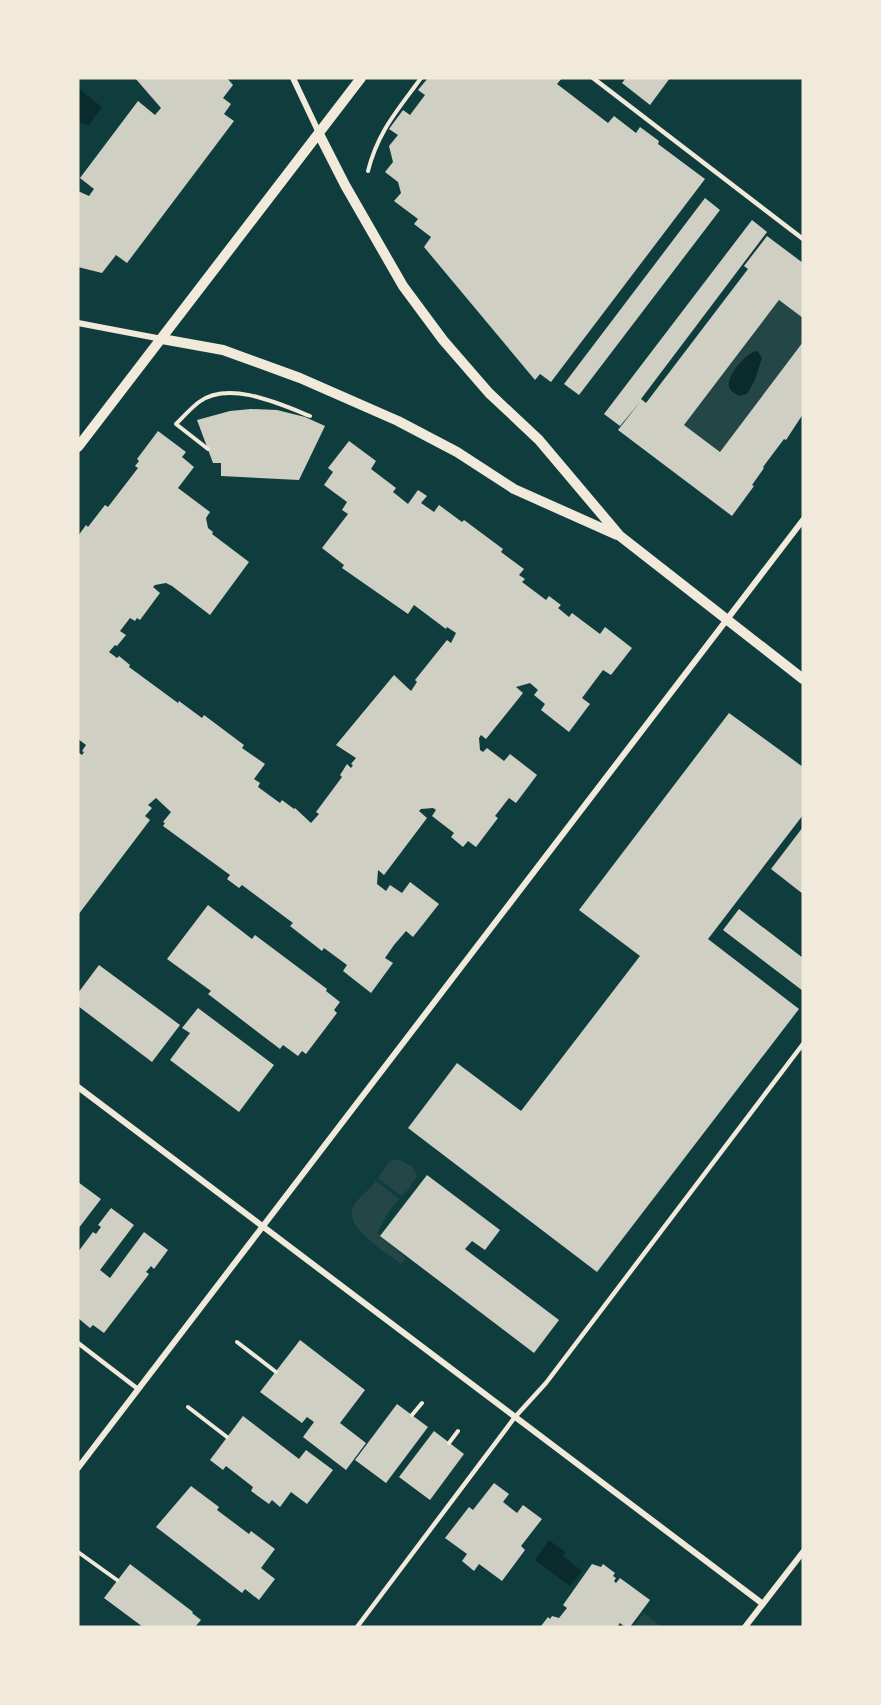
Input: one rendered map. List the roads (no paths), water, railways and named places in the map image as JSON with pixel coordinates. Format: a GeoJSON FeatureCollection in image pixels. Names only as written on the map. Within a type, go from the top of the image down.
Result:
{"type":"FeatureCollection","features":[{"type":"Feature","properties":{"kind":"street"},"geometry":{"type":"LineString","coordinates":[[293,78],[345,185],[402,286],[443,340],[489,393],[539,440],[620,536],[803,679]]}},
{"type":"Feature","properties":{"kind":"street"},"geometry":{"type":"LineString","coordinates":[[78,447],[361,78]]}},
{"type":"Feature","properties":{"kind":"street"},"geometry":{"type":"LineString","coordinates":[[78,323],[223,350],[309,382],[398,421],[457,452],[514,489],[620,536]]}},
{"type":"Feature","properties":{"kind":"street"},"geometry":{"type":"LineString","coordinates":[[78,1468],[803,520]]}},
{"type":"Feature","properties":{"kind":"street"},"geometry":{"type":"LineString","coordinates":[[78,1087],[763,1604]]}},
{"type":"Feature","properties":{"kind":"street"},"geometry":{"type":"LineString","coordinates":[[745,1627],[803,1552]]}},
{"type":"Feature","properties":{"kind":"lane"},"geometry":{"type":"LineString","coordinates":[[592,78],[803,239]]}},
{"type":"Feature","properties":{"kind":"lane"},"geometry":{"type":"LineString","coordinates":[[357,1627],[516,1417],[546,1383],[803,1044]]}},
{"type":"Feature","properties":{"kind":"lane"},"geometry":{"type":"LineString","coordinates":[[78,1343],[138,1389]]}}]}
